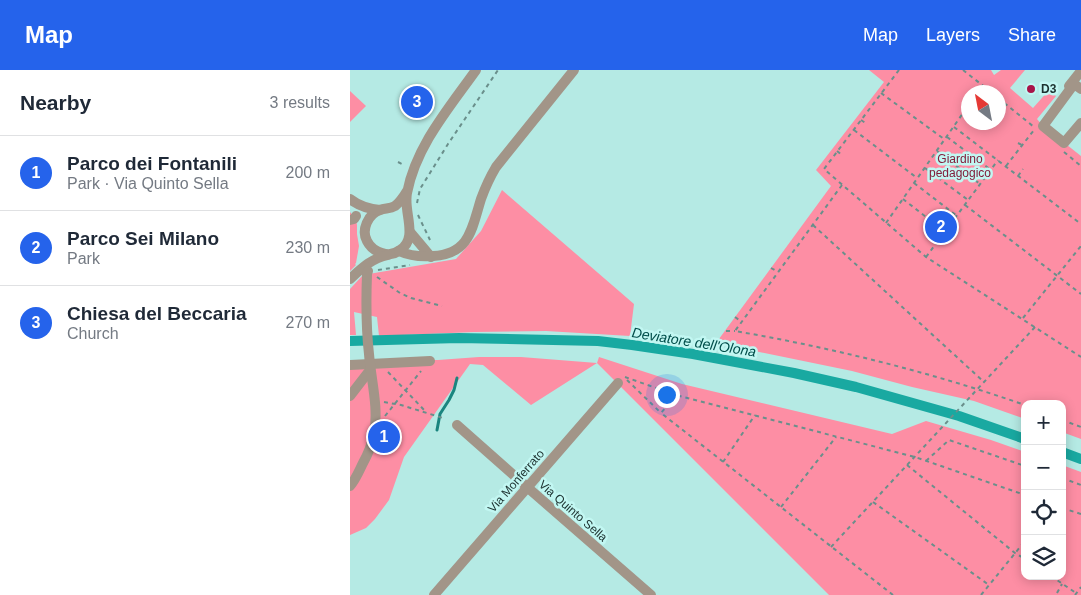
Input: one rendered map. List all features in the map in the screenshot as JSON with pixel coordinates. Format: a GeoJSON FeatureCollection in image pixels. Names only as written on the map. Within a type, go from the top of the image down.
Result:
{"type":"FeatureCollection","features":[{"type":"Feature","properties":{"kind":"street"},"geometry":{"type":"LineString","coordinates":[[350,279],[365,270],[371,260],[395,252],[404,246],[408,240],[410,229],[406,202],[411,178],[431,135],[476,70]]}},
{"type":"Feature","properties":{"kind":"street"},"geometry":{"type":"LineString","coordinates":[[366,240],[376,251],[384,254],[395,252],[422,257],[441,256],[460,248],[470,234],[488,180],[496,167],[574,70]]}},
{"type":"Feature","properties":{"kind":"street"},"geometry":{"type":"LineString","coordinates":[[1036,128],[1081,71]]}},
{"type":"Feature","properties":{"kind":"street"},"geometry":{"type":"LineString","coordinates":[[1081,89],[1074,84],[1043,126],[1064,143],[1081,123]]}},
{"type":"Feature","properties":{"kind":"street"},"geometry":{"type":"LineString","coordinates":[[352,481],[367,455],[374,435],[375,419],[372,363],[366,310],[365,270],[368,250],[365,233],[366,225],[374,213],[397,204],[407,191]]}},
{"type":"Feature","properties":{"kind":"street"},"geometry":{"type":"LineString","coordinates":[[351,200],[371,209],[394,210],[400,213],[406,218],[410,229],[431,256]]}},
{"type":"Feature","properties":{"kind":"street"},"geometry":{"type":"LineString","coordinates":[[351,200],[366,225]]}},
{"type":"Feature","properties":{"kind":"street"},"geometry":{"type":"LineString","coordinates":[[350,365],[430,361]]}},
{"type":"Feature","properties":{"kind":"street"},"geometry":{"type":"LineString","coordinates":[[350,396],[372,363]]}},
{"type":"Feature","properties":{"kind":"street","name":"Via Monferrato"},"geometry":{"type":"LineString","coordinates":[[434,595],[618,383]]}},
{"type":"Feature","properties":{"kind":"street","name":"Via Quinto Sella"},"geometry":{"type":"LineString","coordinates":[[457,425],[651,595]]}},
{"type":"Feature","properties":{"kind":"path"},"geometry":{"type":"LineString","coordinates":[[417,206],[420,189],[498,70]]}},
{"type":"Feature","properties":{"kind":"path"},"geometry":{"type":"LineString","coordinates":[[899,70],[824,169],[926,257],[1081,357]]}},
{"type":"Feature","properties":{"kind":"path"},"geometry":{"type":"LineString","coordinates":[[963,70],[982,85]]}},
{"type":"Feature","properties":{"kind":"path"},"geometry":{"type":"LineString","coordinates":[[881,93],[991,170]]}},
{"type":"Feature","properties":{"kind":"path"},"geometry":{"type":"LineString","coordinates":[[1006,104],[1036,128],[1006,166]]}},
{"type":"Feature","properties":{"kind":"path"},"geometry":{"type":"LineString","coordinates":[[886,223],[961,116]]}},
{"type":"Feature","properties":{"kind":"path"},"geometry":{"type":"LineString","coordinates":[[861,120],[867,124]]}},
{"type":"Feature","properties":{"kind":"path"},"geometry":{"type":"LineString","coordinates":[[954,127],[1081,224]]}},
{"type":"Feature","properties":{"kind":"path"},"geometry":{"type":"LineString","coordinates":[[854,130],[918,178]]}},
{"type":"Feature","properties":{"kind":"path"},"geometry":{"type":"LineString","coordinates":[[1018,143],[1022,146]]}},
{"type":"Feature","properties":{"kind":"path"},"geometry":{"type":"LineString","coordinates":[[837,151],[843,156]]}},
{"type":"Feature","properties":{"kind":"path"},"geometry":{"type":"LineString","coordinates":[[937,151],[980,184]]}},
{"type":"Feature","properties":{"kind":"path"},"geometry":{"type":"LineString","coordinates":[[926,257],[998,160]]}},
{"type":"Feature","properties":{"kind":"path"},"geometry":{"type":"LineString","coordinates":[[398,162],[409,168]]}},
{"type":"Feature","properties":{"kind":"path"},"geometry":{"type":"LineString","coordinates":[[925,168],[968,200]]}},
{"type":"Feature","properties":{"kind":"path"},"geometry":{"type":"LineString","coordinates":[[1018,176],[1023,170]]}},
{"type":"Feature","properties":{"kind":"path"},"geometry":{"type":"LineString","coordinates":[[987,175],[993,180]]}},
{"type":"Feature","properties":{"kind":"path"},"geometry":{"type":"LineString","coordinates":[[914,183],[957,216]]}},
{"type":"Feature","properties":{"kind":"path"},"geometry":{"type":"LineString","coordinates":[[735,331],[842,185]]}},
{"type":"Feature","properties":{"kind":"path"},"geometry":{"type":"LineString","coordinates":[[903,199],[945,232]]}},
{"type":"Feature","properties":{"kind":"path"},"geometry":{"type":"LineString","coordinates":[[965,205],[1081,294]]}},
{"type":"Feature","properties":{"kind":"path"},"geometry":{"type":"LineString","coordinates":[[417,212],[430,241]]}},
{"type":"Feature","properties":{"kind":"path"},"geometry":{"type":"LineString","coordinates":[[813,224],[984,382]]}},
{"type":"Feature","properties":{"kind":"path"},"geometry":{"type":"LineString","coordinates":[[951,224],[956,227]]}},
{"type":"Feature","properties":{"kind":"path"},"geometry":{"type":"LineString","coordinates":[[1022,318],[1081,246]]}},
{"type":"Feature","properties":{"kind":"path"},"geometry":{"type":"LineString","coordinates":[[365,270],[414,264]]}},
{"type":"Feature","properties":{"kind":"path"},"geometry":{"type":"LineString","coordinates":[[771,268],[778,272]]}},
{"type":"Feature","properties":{"kind":"path"},"geometry":{"type":"LineString","coordinates":[[365,270],[400,293],[411,298],[442,306]]}},
{"type":"Feature","properties":{"kind":"path"},"geometry":{"type":"LineString","coordinates":[[735,317],[742,322]]}},
{"type":"Feature","properties":{"kind":"path"},"geometry":{"type":"LineString","coordinates":[[831,547],[1035,327]]}},
{"type":"Feature","properties":{"kind":"path"},"geometry":{"type":"LineString","coordinates":[[726,331],[786,340],[864,358],[978,389],[1021,404]]}},
{"type":"Feature","properties":{"kind":"path"},"geometry":{"type":"LineString","coordinates":[[385,417],[430,361]]}},
{"type":"Feature","properties":{"kind":"path"},"geometry":{"type":"LineString","coordinates":[[372,363],[406,391],[427,414]]}},
{"type":"Feature","properties":{"kind":"path"},"geometry":{"type":"LineString","coordinates":[[893,595],[661,413],[624,376],[676,395],[915,457],[1021,494]]}},
{"type":"Feature","properties":{"kind":"path"},"geometry":{"type":"LineString","coordinates":[[661,413],[676,395]]}},
{"type":"Feature","properties":{"kind":"path"},"geometry":{"type":"LineString","coordinates":[[374,400],[444,418]]}},
{"type":"Feature","properties":{"kind":"path"},"geometry":{"type":"LineString","coordinates":[[723,462],[755,416]]}},
{"type":"Feature","properties":{"kind":"path"},"geometry":{"type":"LineString","coordinates":[[1066,421],[1081,427]]}},
{"type":"Feature","properties":{"kind":"path"},"geometry":{"type":"LineString","coordinates":[[781,507],[836,437]]}},
{"type":"Feature","properties":{"kind":"path"},"geometry":{"type":"LineString","coordinates":[[926,461],[948,440],[1021,465]]}},
{"type":"Feature","properties":{"kind":"path"},"geometry":{"type":"LineString","coordinates":[[907,465],[1021,557]]}},
{"type":"Feature","properties":{"kind":"path"},"geometry":{"type":"LineString","coordinates":[[1066,479],[1081,485]]}},
{"type":"Feature","properties":{"kind":"path"},"geometry":{"type":"LineString","coordinates":[[873,502],[989,585]]}},
{"type":"Feature","properties":{"kind":"path"},"geometry":{"type":"LineString","coordinates":[[1066,509],[1081,514]]}},
{"type":"Feature","properties":{"kind":"path"},"geometry":{"type":"LineString","coordinates":[[981,595],[1021,546]]}},
{"type":"Feature","properties":{"kind":"path"},"geometry":{"type":"LineString","coordinates":[[1056,580],[1076,594],[1081,587]]}},
{"type":"Feature","properties":{"kind":"path"},"geometry":{"type":"LineString","coordinates":[[1057,593],[1062,584]]}},
{"type":"Feature","properties":{"kind":"green space","name":"Giardino pedagogico"},"geometry":{"type":"Polygon","coordinates":[[[869,70],[991,70],[994,75],[1001,70],[1025,70],[1010,88],[1033,108],[1049,90],[1056,96],[1037,119],[1081,156],[1081,439],[1066,433],[1066,400],[1021,400],[1021,418],[974,401],[852,371],[716,343],[831,186],[816,170],[884,82],[869,70]]]}},
{"type":"Feature","properties":{"kind":"green space"},"geometry":{"type":"Polygon","coordinates":[[[350,91],[366,106],[350,122],[350,91]]]}},
{"type":"Feature","properties":{"kind":"green space"},"geometry":{"type":"Polygon","coordinates":[[[502,190],[634,304],[630,336],[546,331],[379,336],[377,317],[354,312],[356,335],[350,335],[350,289],[363,275],[456,259],[481,231],[502,190]]]}},
{"type":"Feature","properties":{"kind":"green space"},"geometry":{"type":"Polygon","coordinates":[[[350,212],[356,220],[359,246],[356,265],[350,271],[350,212]]]}},
{"type":"Feature","properties":{"kind":"green space"},"geometry":{"type":"Polygon","coordinates":[[[479,357],[521,357],[597,363],[531,405],[483,365],[470,364],[404,457],[389,500],[366,528],[350,535],[350,361],[438,360],[479,357]]]}},
{"type":"Feature","properties":{"kind":"green space"},"geometry":{"type":"Polygon","coordinates":[[[599,357],[682,384],[892,434],[926,421],[1021,451],[1021,580],[1066,580],[1066,466],[1081,472],[1081,595],[829,595],[597,363],[599,357]]]}},
{"type":"Feature","properties":{"kind":"waterway","name":"Deviatore dell'Olona"},"geometry":{"type":"LineString","coordinates":[[350,341],[459,338],[598,341],[632,345],[693,354],[856,387],[959,416],[1021,438]]}},
{"type":"Feature","properties":{"kind":"waterway"},"geometry":{"type":"LineString","coordinates":[[437,430],[440,414],[454,390],[457,378]]}},
{"type":"Feature","properties":{"kind":"waterway","name":"Deviatore dell'Olona"},"geometry":{"type":"LineString","coordinates":[[1066,453],[1081,459]]}},
{"type":"Feature","properties":{"kind":"place","name":"D3"},"geometry":{"type":"Point","coordinates":[1031,89]}},
{"type":"Feature","properties":{"kind":"place","name":"Chiesa del Beccaria"},"geometry":{"type":"Point","coordinates":[417,102]}},
{"type":"Feature","properties":{"kind":"place","name":"Parco Sei Milano"},"geometry":{"type":"Point","coordinates":[941,227]}},
{"type":"Feature","properties":{"kind":"place","name":"Parco dei Fontanili"},"geometry":{"type":"Point","coordinates":[384,437]}}]}
